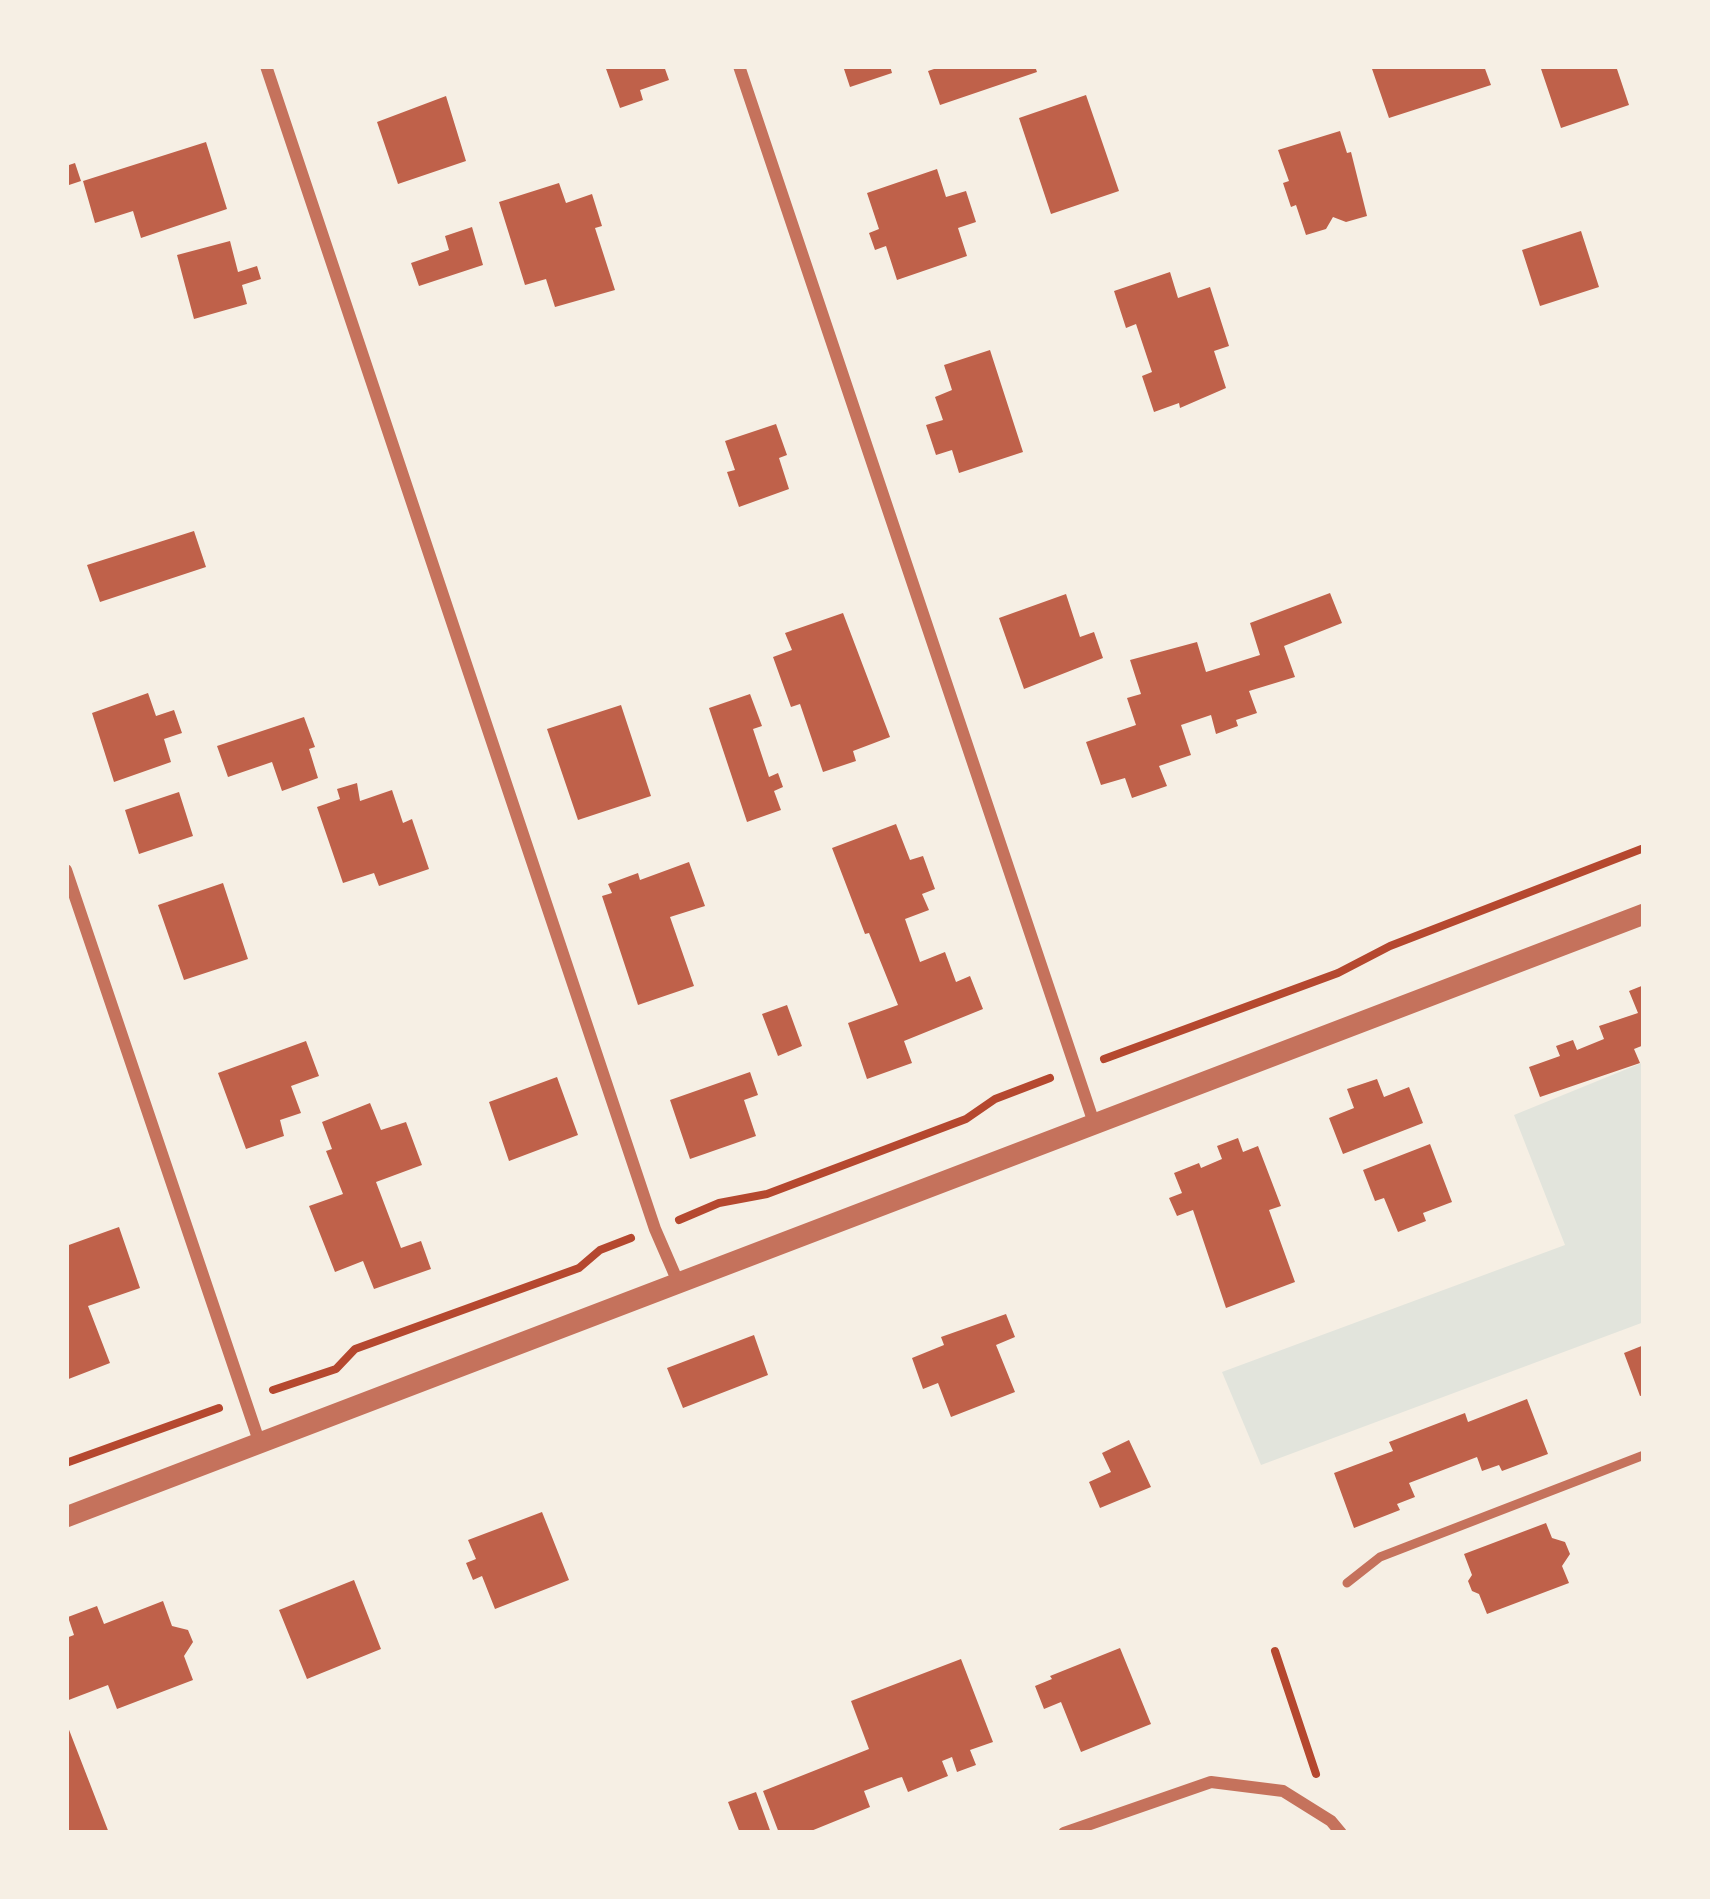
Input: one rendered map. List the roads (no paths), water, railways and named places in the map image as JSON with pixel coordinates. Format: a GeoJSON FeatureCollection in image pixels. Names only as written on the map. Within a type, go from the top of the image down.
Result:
{"type":"FeatureCollection","features":[{"type":"Feature","properties":{"kind":"street"},"geometry":{"type":"LineString","coordinates":[[266,66],[677,1282]]}},
{"type":"Feature","properties":{"kind":"street"},"geometry":{"type":"LineString","coordinates":[[739,66],[1094,1123]]}},
{"type":"Feature","properties":{"kind":"street"},"geometry":{"type":"LineString","coordinates":[[66,870],[261,1445]]}},
{"type":"Feature","properties":{"kind":"street"},"geometry":{"type":"LineString","coordinates":[[66,1517],[1644,914]]}},
{"type":"Feature","properties":{"kind":"street"},"geometry":{"type":"LineString","coordinates":[[1064,1833],[1211,1782],[1283,1791],[1331,1821],[1341,1833]]}},
{"type":"Feature","properties":{"kind":"lane"},"geometry":{"type":"LineString","coordinates":[[1347,1583],[1380,1557],[1644,1455]]}}]}
